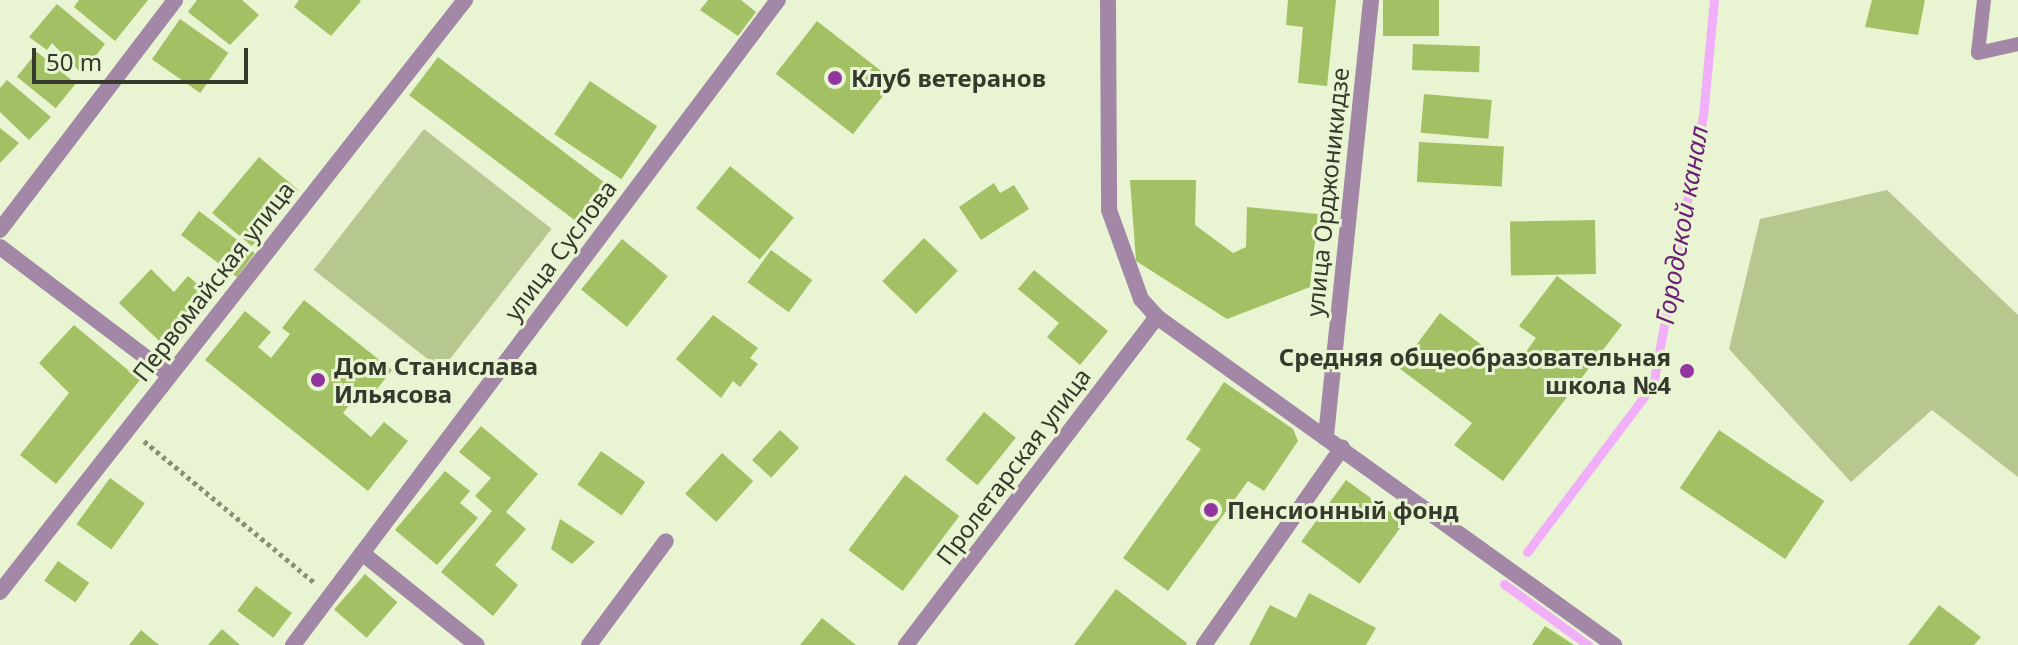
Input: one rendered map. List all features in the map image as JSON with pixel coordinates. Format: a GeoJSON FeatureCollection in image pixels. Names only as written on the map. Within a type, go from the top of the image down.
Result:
{"type":"FeatureCollection","features":[{"type":"Feature","properties":{"kind":"street"},"geometry":{"type":"LineString","coordinates":[[0,230],[175,0]]}},
{"type":"Feature","properties":{"kind":"street","name":"Первомайская улица"},"geometry":{"type":"LineString","coordinates":[[0,592],[465,0]]}},
{"type":"Feature","properties":{"kind":"street","name":"улица Суслова"},"geometry":{"type":"LineString","coordinates":[[293,645],[778,0]]}},
{"type":"Feature","properties":{"kind":"street"},"geometry":{"type":"LineString","coordinates":[[1108,0],[1109,210],[1141,299],[1157,317],[1614,645]]}},
{"type":"Feature","properties":{"kind":"street","name":"улица Орджоникидзе"},"geometry":{"type":"LineString","coordinates":[[1326,436],[1371,0]]}},
{"type":"Feature","properties":{"kind":"street"},"geometry":{"type":"LineString","coordinates":[[0,247],[169,375]]}},
{"type":"Feature","properties":{"kind":"street","name":"Пролетарская улица"},"geometry":{"type":"LineString","coordinates":[[906,645],[1157,317]]}},
{"type":"Feature","properties":{"kind":"street"},"geometry":{"type":"LineString","coordinates":[[1204,645],[1342,448]]}},
{"type":"Feature","properties":{"kind":"street"},"geometry":{"type":"LineString","coordinates":[[589,645],[666,541]]}},
{"type":"Feature","properties":{"kind":"street"},"geometry":{"type":"LineString","coordinates":[[362,553],[477,645]]}},
{"type":"Feature","properties":{"kind":"lane"},"geometry":{"type":"LineString","coordinates":[[1984,0],[1978,53],[2018,44]]}},
{"type":"Feature","properties":{"kind":"path"},"geometry":{"type":"LineString","coordinates":[[128,428],[330,595]]}},
{"type":"Feature","properties":{"kind":"green space"},"geometry":{"type":"Polygon","coordinates":[[[424,129],[552,229],[441,370],[314,270],[424,129]]]}},
{"type":"Feature","properties":{"kind":"green space"},"geometry":{"type":"Polygon","coordinates":[[[1887,190],[2018,315],[2018,477],[1932,410],[1851,482],[1729,349],[1760,219],[1887,190]]]}},
{"type":"Feature","properties":{"kind":"building"},"geometry":{"type":"Polygon","coordinates":[[[79,0],[148,0],[115,41],[74,7],[79,0]]]}},
{"type":"Feature","properties":{"kind":"building"},"geometry":{"type":"Polygon","coordinates":[[[197,0],[242,0],[259,15],[230,45],[188,12],[197,0]]]}},
{"type":"Feature","properties":{"kind":"building"},"geometry":{"type":"Polygon","coordinates":[[[299,0],[361,1],[331,36],[294,7],[299,0]]]}},
{"type":"Feature","properties":{"kind":"building"},"geometry":{"type":"Polygon","coordinates":[[[708,0],[741,0],[756,12],[738,36],[700,10],[708,0]]]}},
{"type":"Feature","properties":{"kind":"building"},"geometry":{"type":"Polygon","coordinates":[[[1288,0],[1336,0],[1327,86],[1298,83],[1303,27],[1286,25],[1288,0]]]}},
{"type":"Feature","properties":{"kind":"building"},"geometry":{"type":"Polygon","coordinates":[[[1383,0],[1439,0],[1439,36],[1383,36],[1383,0]]]}},
{"type":"Feature","properties":{"kind":"building"},"geometry":{"type":"Polygon","coordinates":[[[1872,0],[1925,0],[1918,35],[1865,27],[1872,0]]]}},
{"type":"Feature","properties":{"kind":"building"},"geometry":{"type":"Polygon","coordinates":[[[57,4],[105,44],[82,74],[52,43],[47,50],[29,37],[57,4]]]}},
{"type":"Feature","properties":{"kind":"building"},"geometry":{"type":"Polygon","coordinates":[[[180,19],[228,53],[200,93],[152,59],[180,19]]]}},
{"type":"Feature","properties":{"kind":"building","name":"Клуб ветеранов"},"geometry":{"type":"Polygon","coordinates":[[[817,21],[894,81],[853,134],[776,74],[817,21]]]}},
{"type":"Feature","properties":{"kind":"building"},"geometry":{"type":"Polygon","coordinates":[[[1413,44],[1480,46],[1479,72],[1412,70],[1413,44]]]}},
{"type":"Feature","properties":{"kind":"building"},"geometry":{"type":"Polygon","coordinates":[[[37,52],[76,83],[56,108],[17,77],[37,52]]]}},
{"type":"Feature","properties":{"kind":"building"},"geometry":{"type":"Polygon","coordinates":[[[438,57],[606,183],[577,222],[409,95],[438,57]]]}},
{"type":"Feature","properties":{"kind":"building"},"geometry":{"type":"Polygon","coordinates":[[[7,80],[51,117],[29,140],[0,112],[0,88],[7,80]]]}},
{"type":"Feature","properties":{"kind":"building"},"geometry":{"type":"Polygon","coordinates":[[[590,81],[657,126],[621,179],[554,134],[590,81]]]}},
{"type":"Feature","properties":{"kind":"building"},"geometry":{"type":"Polygon","coordinates":[[[1424,94],[1492,100],[1488,139],[1421,133],[1424,94]]]}},
{"type":"Feature","properties":{"kind":"building"},"geometry":{"type":"Polygon","coordinates":[[[0,128],[19,143],[0,163],[0,128]]]}},
{"type":"Feature","properties":{"kind":"building"},"geometry":{"type":"Polygon","coordinates":[[[1419,142],[1504,146],[1502,186],[1417,182],[1419,142]]]}},
{"type":"Feature","properties":{"kind":"building"},"geometry":{"type":"Polygon","coordinates":[[[259,157],[299,190],[252,246],[212,213],[259,157]]]}},
{"type":"Feature","properties":{"kind":"building"},"geometry":{"type":"Polygon","coordinates":[[[730,166],[794,218],[760,260],[696,208],[730,166]]]}},
{"type":"Feature","properties":{"kind":"building"},"geometry":{"type":"Polygon","coordinates":[[[1130,180],[1196,180],[1195,225],[1233,253],[1246,247],[1247,207],[1318,214],[1310,287],[1227,319],[1136,261],[1130,180]]]}},
{"type":"Feature","properties":{"kind":"building"},"geometry":{"type":"Polygon","coordinates":[[[994,183],[1000,193],[1014,185],[1029,209],[981,240],[959,207],[994,183]]]}},
{"type":"Feature","properties":{"kind":"building"},"geometry":{"type":"Polygon","coordinates":[[[199,211],[255,253],[237,277],[181,235],[199,211]]]}},
{"type":"Feature","properties":{"kind":"building"},"geometry":{"type":"Polygon","coordinates":[[[1595,220],[1596,274],[1511,275],[1510,221],[1595,220]]]}},
{"type":"Feature","properties":{"kind":"building"},"geometry":{"type":"Polygon","coordinates":[[[924,238],[958,271],[916,314],[882,281],[924,238]]]}},
{"type":"Feature","properties":{"kind":"building"},"geometry":{"type":"Polygon","coordinates":[[[622,239],[668,276],[627,327],[581,290],[622,239]]]}},
{"type":"Feature","properties":{"kind":"building"},"geometry":{"type":"Polygon","coordinates":[[[771,250],[812,280],[789,312],[747,282],[771,250]]]}},
{"type":"Feature","properties":{"kind":"building"},"geometry":{"type":"Polygon","coordinates":[[[151,269],[174,292],[188,276],[214,298],[171,352],[119,303],[151,269]]]}},
{"type":"Feature","properties":{"kind":"building"},"geometry":{"type":"Polygon","coordinates":[[[1034,270],[1108,331],[1080,365],[1047,337],[1059,323],[1018,289],[1034,270]]]}},
{"type":"Feature","properties":{"kind":"building"},"geometry":{"type":"Polygon","coordinates":[[[1557,276],[1622,325],[1503,481],[1454,445],[1472,423],[1399,368],[1440,313],[1513,369],[1536,338],[1519,326],[1557,276]]]}},
{"type":"Feature","properties":{"kind":"building","name":"Дом Станислава Ильясова"},"geometry":{"type":"Polygon","coordinates":[[[304,300],[392,370],[370,398],[361,390],[343,413],[371,437],[384,422],[408,441],[368,491],[205,360],[245,311],[271,332],[258,347],[271,358],[290,334],[282,328],[304,300]]]}},
{"type":"Feature","properties":{"kind":"building"},"geometry":{"type":"Polygon","coordinates":[[[713,315],[758,348],[750,358],[758,364],[740,387],[733,381],[721,398],[676,359],[713,315]]]}},
{"type":"Feature","properties":{"kind":"building"},"geometry":{"type":"Polygon","coordinates":[[[74,325],[140,380],[56,484],[20,455],[69,393],[39,363],[74,325]]]}},
{"type":"Feature","properties":{"kind":"building"},"geometry":{"type":"Polygon","coordinates":[[[1224,382],[1293,429],[1298,441],[1264,491],[1248,481],[1168,591],[1123,558],[1201,449],[1186,439],[1224,382]]]}},
{"type":"Feature","properties":{"kind":"building"},"geometry":{"type":"Polygon","coordinates":[[[984,412],[1016,438],[977,485],[946,459],[984,412]]]}},
{"type":"Feature","properties":{"kind":"building"},"geometry":{"type":"Polygon","coordinates":[[[481,426],[538,474],[506,512],[526,529],[495,565],[518,585],[493,616],[441,572],[492,511],[475,496],[491,478],[459,452],[481,426]]]}},
{"type":"Feature","properties":{"kind":"building"},"geometry":{"type":"Polygon","coordinates":[[[780,430],[799,448],[771,478],[752,460],[780,430]]]}},
{"type":"Feature","properties":{"kind":"building"},"geometry":{"type":"Polygon","coordinates":[[[1719,430],[1824,501],[1785,559],[1680,488],[1719,430]]]}},
{"type":"Feature","properties":{"kind":"building"},"geometry":{"type":"Polygon","coordinates":[[[601,451],[645,482],[622,516],[577,485],[601,451]]]}},
{"type":"Feature","properties":{"kind":"building"},"geometry":{"type":"Polygon","coordinates":[[[722,453],[753,481],[716,522],[685,494],[722,453]]]}},
{"type":"Feature","properties":{"kind":"building"},"geometry":{"type":"Polygon","coordinates":[[[445,471],[470,491],[460,503],[478,518],[437,565],[395,530],[445,471]]]}},
{"type":"Feature","properties":{"kind":"building"},"geometry":{"type":"Polygon","coordinates":[[[905,475],[959,516],[903,591],[848,550],[905,475]]]}},
{"type":"Feature","properties":{"kind":"building"},"geometry":{"type":"Polygon","coordinates":[[[110,478],[145,503],[111,549],[76,524],[110,478]]]}},
{"type":"Feature","properties":{"kind":"building"},"geometry":{"type":"Polygon","coordinates":[[[1346,480],[1404,522],[1360,584],[1301,541],[1346,480]]]}},
{"type":"Feature","properties":{"kind":"building"},"geometry":{"type":"Polygon","coordinates":[[[560,519],[595,542],[572,564],[551,549],[560,519]]]}},
{"type":"Feature","properties":{"kind":"building"},"geometry":{"type":"Polygon","coordinates":[[[58,561],[89,583],[75,602],[44,581],[58,561]]]}},
{"type":"Feature","properties":{"kind":"building"},"geometry":{"type":"Polygon","coordinates":[[[365,574],[397,602],[367,638],[334,609],[365,574]]]}},
{"type":"Feature","properties":{"kind":"building"},"geometry":{"type":"Polygon","coordinates":[[[256,586],[292,613],[273,638],[237,611],[256,586]]]}},
{"type":"Feature","properties":{"kind":"building"},"geometry":{"type":"Polygon","coordinates":[[[1116,589],[1187,643],[1186,645],[1074,645],[1116,589]]]}},
{"type":"Feature","properties":{"kind":"building"},"geometry":{"type":"Polygon","coordinates":[[[1309,593],[1376,628],[1366,645],[1249,645],[1270,605],[1296,618],[1309,593]]]}},
{"type":"Feature","properties":{"kind":"building"},"geometry":{"type":"Polygon","coordinates":[[[1939,605],[1981,637],[1974,645],[1908,645],[1939,605]]]}},
{"type":"Feature","properties":{"kind":"building"},"geometry":{"type":"Polygon","coordinates":[[[822,618],[856,645],[800,645],[822,618]]]}},
{"type":"Feature","properties":{"kind":"building"},"geometry":{"type":"Polygon","coordinates":[[[1545,626],[1574,645],[1532,645],[1545,626]]]}},
{"type":"Feature","properties":{"kind":"building"},"geometry":{"type":"Polygon","coordinates":[[[222,629],[240,645],[208,645],[222,629]]]}},
{"type":"Feature","properties":{"kind":"building"},"geometry":{"type":"Polygon","coordinates":[[[141,630],[159,645],[129,645],[141,630]]]}},
{"type":"Feature","properties":{"kind":"waterway","name":"Городской канал"},"geometry":{"type":"LineString","coordinates":[[1527,552],[1653,385],[1703,116],[1714,0]]}},
{"type":"Feature","properties":{"kind":"waterway","name":"Городской канал"},"geometry":{"type":"LineString","coordinates":[[1504,584],[1588,645]]}},
{"type":"Feature","properties":{"kind":"place","name":"Клуб ветеранов"},"geometry":{"type":"Point","coordinates":[835,78]}},
{"type":"Feature","properties":{"kind":"place","name":"Средняя общеобразовательная школа №4"},"geometry":{"type":"Point","coordinates":[1687,371]}},
{"type":"Feature","properties":{"kind":"place","name":"Дом Станислава Ильясова"},"geometry":{"type":"Point","coordinates":[318,380]}},
{"type":"Feature","properties":{"kind":"place","name":"Пенсионный фонд"},"geometry":{"type":"Point","coordinates":[1211,510]}}]}
